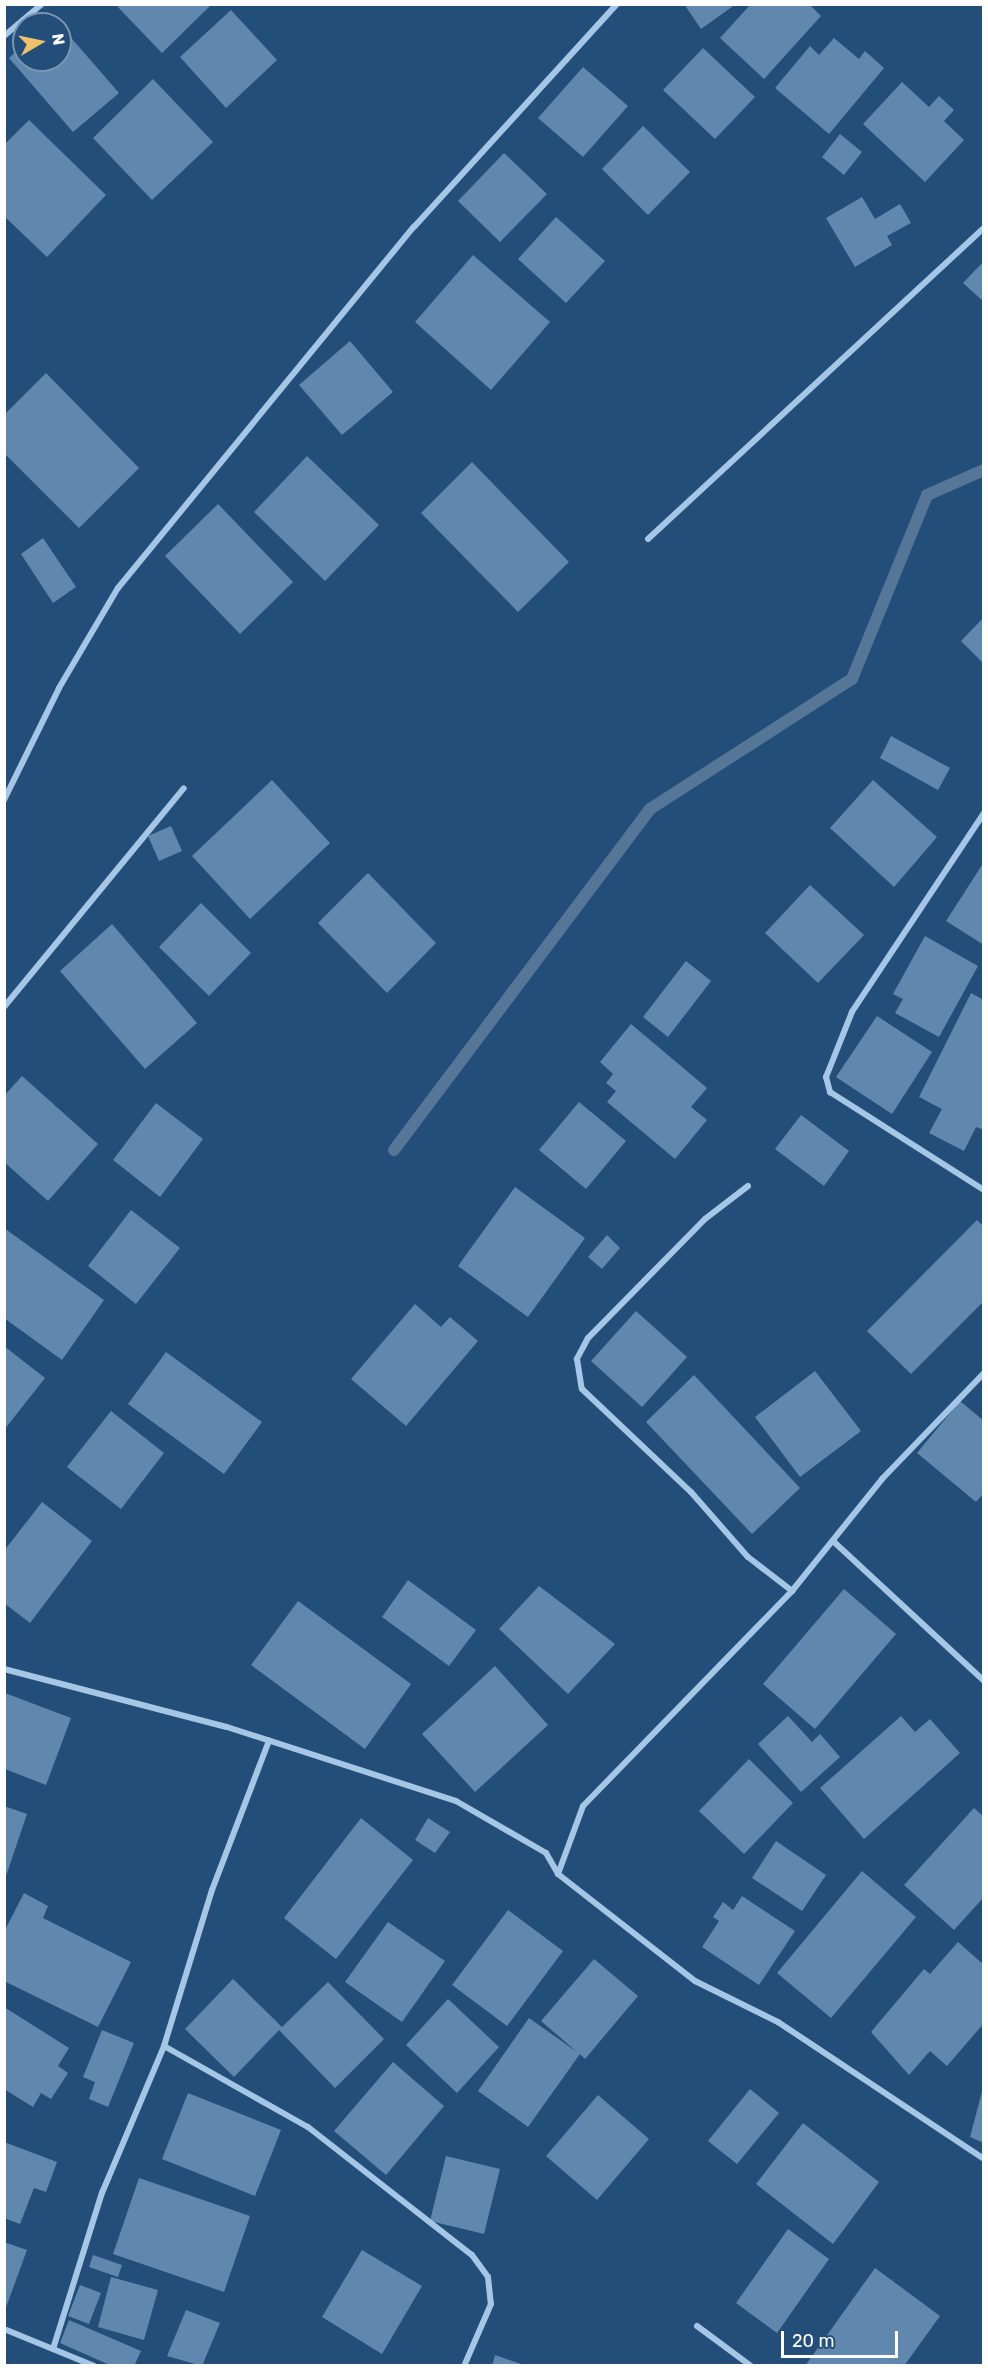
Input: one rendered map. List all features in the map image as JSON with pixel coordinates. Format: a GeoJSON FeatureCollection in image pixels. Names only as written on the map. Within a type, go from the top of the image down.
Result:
{"type":"FeatureCollection","features":[{"type":"Feature","properties":{"kind":"street"},"geometry":{"type":"LineString","coordinates":[[4,36],[42,4]]}},
{"type":"Feature","properties":{"kind":"street"},"geometry":{"type":"LineString","coordinates":[[4,800],[59,688],[118,588],[414,227],[617,4]]}},
{"type":"Feature","properties":{"kind":"street"},"geometry":{"type":"LineString","coordinates":[[648,539],[984,228]]}},
{"type":"Feature","properties":{"kind":"street"},"geometry":{"type":"LineString","coordinates":[[4,1007],[184,788]]}},
{"type":"Feature","properties":{"kind":"street"},"geometry":{"type":"LineString","coordinates":[[984,813],[852,1012],[826,1077],[830,1092],[984,1190]]}},
{"type":"Feature","properties":{"kind":"street"},"geometry":{"type":"LineString","coordinates":[[748,1186],[705,1219],[588,1338],[577,1359],[582,1389],[691,1492],[748,1557],[792,1591]]}},
{"type":"Feature","properties":{"kind":"street"},"geometry":{"type":"LineString","coordinates":[[558,1874],[583,1806],[792,1591],[882,1479],[984,1373]]}},
{"type":"Feature","properties":{"kind":"street"},"geometry":{"type":"LineString","coordinates":[[833,1541],[984,1681]]}},
{"type":"Feature","properties":{"kind":"street"},"geometry":{"type":"LineString","coordinates":[[4,1669],[269,1741],[456,1801],[546,1854],[558,1874],[695,1981],[778,2022],[984,2159]]}},
{"type":"Feature","properties":{"kind":"street"},"geometry":{"type":"LineString","coordinates":[[53,2349],[102,2193],[164,2046],[212,1890],[269,1741]]}},
{"type":"Feature","properties":{"kind":"street"},"geometry":{"type":"LineString","coordinates":[[164,2046],[308,2127],[472,2255],[488,2277],[491,2304],[464,2366]]}},
{"type":"Feature","properties":{"kind":"street"},"geometry":{"type":"LineString","coordinates":[[697,2326],[751,2366]]}},
{"type":"Feature","properties":{"kind":"street"},"geometry":{"type":"LineString","coordinates":[[4,2329],[94,2366]]}},
{"type":"Feature","properties":{"kind":"building"},"geometry":{"type":"Polygon","coordinates":[[[115,4],[212,4],[162,53],[115,4]]]}},
{"type":"Feature","properties":{"kind":"building"},"geometry":{"type":"Polygon","coordinates":[[[684,4],[736,4],[701,29],[684,4]]]}},
{"type":"Feature","properties":{"kind":"building"},"geometry":{"type":"Polygon","coordinates":[[[751,4],[809,4],[821,16],[764,79],[720,38],[751,4]]]}},
{"type":"Feature","properties":{"kind":"building"},"geometry":{"type":"Polygon","coordinates":[[[231,10],[277,60],[226,108],[180,57],[231,10]]]}},
{"type":"Feature","properties":{"kind":"building"},"geometry":{"type":"Polygon","coordinates":[[[834,38],[859,59],[865,51],[884,68],[829,134],[775,88],[810,46],[819,55],[834,38]]]}},
{"type":"Feature","properties":{"kind":"building"},"geometry":{"type":"Polygon","coordinates":[[[72,39],[119,93],[73,132],[21,72],[72,72],[72,39]]]}},
{"type":"Feature","properties":{"kind":"building"},"geometry":{"type":"Polygon","coordinates":[[[703,48],[755,97],[715,139],[663,90],[703,48]]]}},
{"type":"Feature","properties":{"kind":"building"},"geometry":{"type":"Polygon","coordinates":[[[583,67],[628,106],[583,157],[538,118],[583,67]]]}},
{"type":"Feature","properties":{"kind":"building"},"geometry":{"type":"Polygon","coordinates":[[[153,79],[213,142],[152,200],[93,138],[153,79]]]}},
{"type":"Feature","properties":{"kind":"building"},"geometry":{"type":"Polygon","coordinates":[[[902,82],[929,107],[939,96],[954,110],[944,121],[964,140],[925,182],[863,124],[902,82]]]}},
{"type":"Feature","properties":{"kind":"building"},"geometry":{"type":"Polygon","coordinates":[[[29,120],[106,195],[47,257],[4,216],[4,145],[29,120]]]}},
{"type":"Feature","properties":{"kind":"building"},"geometry":{"type":"Polygon","coordinates":[[[643,126],[690,172],[648,215],[602,169],[643,126]]]}},
{"type":"Feature","properties":{"kind":"building"},"geometry":{"type":"Polygon","coordinates":[[[840,134],[862,152],[844,175],[822,157],[840,134]]]}},
{"type":"Feature","properties":{"kind":"building"},"geometry":{"type":"Polygon","coordinates":[[[504,153],[547,194],[500,242],[458,201],[504,153]]]}},
{"type":"Feature","properties":{"kind":"building"},"geometry":{"type":"Polygon","coordinates":[[[862,197],[875,219],[900,204],[911,223],[887,236],[892,245],[855,267],[826,218],[862,197]]]}},
{"type":"Feature","properties":{"kind":"building"},"geometry":{"type":"Polygon","coordinates":[[[556,217],[605,261],[566,303],[518,259],[556,217]]]}},
{"type":"Feature","properties":{"kind":"building"},"geometry":{"type":"Polygon","coordinates":[[[473,255],[550,322],[491,390],[415,322],[473,255]]]}},
{"type":"Feature","properties":{"kind":"building"},"geometry":{"type":"Polygon","coordinates":[[[984,261],[984,302],[963,283],[984,261]]]}},
{"type":"Feature","properties":{"kind":"building"},"geometry":{"type":"Polygon","coordinates":[[[350,341],[393,392],[342,435],[299,385],[350,341]]]}},
{"type":"Feature","properties":{"kind":"building"},"geometry":{"type":"Polygon","coordinates":[[[46,373],[139,468],[79,528],[4,453],[4,415],[46,373]]]}},
{"type":"Feature","properties":{"kind":"building"},"geometry":{"type":"Polygon","coordinates":[[[307,456],[379,525],[325,581],[254,512],[307,456]]]}},
{"type":"Feature","properties":{"kind":"building"},"geometry":{"type":"Polygon","coordinates":[[[472,462],[569,562],[518,612],[421,513],[472,462]]]}},
{"type":"Feature","properties":{"kind":"building"},"geometry":{"type":"Polygon","coordinates":[[[218,504],[293,582],[240,634],[165,556],[218,504]]]}},
{"type":"Feature","properties":{"kind":"building"},"geometry":{"type":"Polygon","coordinates":[[[43,538],[76,587],[53,603],[21,554],[43,538]]]}},
{"type":"Feature","properties":{"kind":"building"},"geometry":{"type":"Polygon","coordinates":[[[984,617],[984,664],[961,641],[984,617]]]}},
{"type":"Feature","properties":{"kind":"building"},"geometry":{"type":"Polygon","coordinates":[[[891,736],[950,768],[938,790],[880,758],[891,736]]]}},
{"type":"Feature","properties":{"kind":"building"},"geometry":{"type":"Polygon","coordinates":[[[272,780],[330,843],[250,919],[192,856],[272,780]]]}},
{"type":"Feature","properties":{"kind":"building"},"geometry":{"type":"Polygon","coordinates":[[[873,780],[937,837],[894,887],[830,828],[873,780]]]}},
{"type":"Feature","properties":{"kind":"building"},"geometry":{"type":"Polygon","coordinates":[[[171,826],[182,851],[159,861],[148,836],[171,826]]]}},
{"type":"Feature","properties":{"kind":"building"},"geometry":{"type":"Polygon","coordinates":[[[984,862],[984,945],[946,921],[984,862]]]}},
{"type":"Feature","properties":{"kind":"building"},"geometry":{"type":"Polygon","coordinates":[[[368,873],[436,943],[387,993],[318,923],[368,873]]]}},
{"type":"Feature","properties":{"kind":"building"},"geometry":{"type":"Polygon","coordinates":[[[810,885],[864,935],[818,983],[765,933],[810,885]]]}},
{"type":"Feature","properties":{"kind":"building"},"geometry":{"type":"Polygon","coordinates":[[[201,903],[251,953],[209,996],[159,947],[201,903]]]}},
{"type":"Feature","properties":{"kind":"building"},"geometry":{"type":"Polygon","coordinates":[[[112,924],[197,1023],[145,1069],[60,971],[112,924]]]}},
{"type":"Feature","properties":{"kind":"building"},"geometry":{"type":"Polygon","coordinates":[[[925,936],[978,966],[939,1037],[895,1013],[903,999],[893,994],[925,936]]]}},
{"type":"Feature","properties":{"kind":"building"},"geometry":{"type":"Polygon","coordinates":[[[686,961],[711,981],[668,1037],[643,1017],[686,961]]]}},
{"type":"Feature","properties":{"kind":"building"},"geometry":{"type":"Polygon","coordinates":[[[971,993],[984,1000],[984,1130],[976,1127],[964,1151],[929,1133],[942,1109],[919,1097],[971,993]]]}},
{"type":"Feature","properties":{"kind":"building"},"geometry":{"type":"Polygon","coordinates":[[[877,1016],[932,1052],[892,1114],[836,1077],[877,1016]]]}},
{"type":"Feature","properties":{"kind":"building"},"geometry":{"type":"Polygon","coordinates":[[[631,1024],[707,1088],[691,1107],[707,1120],[675,1159],[607,1102],[616,1091],[606,1083],[613,1074],[600,1062],[631,1024]]]}},
{"type":"Feature","properties":{"kind":"building"},"geometry":{"type":"Polygon","coordinates":[[[22,1076],[98,1144],[48,1201],[4,1162],[4,1096],[22,1076]]]}},
{"type":"Feature","properties":{"kind":"building"},"geometry":{"type":"Polygon","coordinates":[[[579,1102],[626,1141],[586,1189],[539,1150],[579,1102]]]}},
{"type":"Feature","properties":{"kind":"building"},"geometry":{"type":"Polygon","coordinates":[[[156,1103],[203,1139],[160,1197],[113,1160],[156,1103]]]}},
{"type":"Feature","properties":{"kind":"building"},"geometry":{"type":"Polygon","coordinates":[[[801,1115],[849,1151],[824,1186],[775,1149],[801,1115]]]}},
{"type":"Feature","properties":{"kind":"building"},"geometry":{"type":"Polygon","coordinates":[[[515,1187],[585,1238],[528,1317],[458,1266],[515,1187]]]}},
{"type":"Feature","properties":{"kind":"building"},"geometry":{"type":"Polygon","coordinates":[[[131,1210],[180,1248],[136,1304],[88,1266],[131,1210]]]}},
{"type":"Feature","properties":{"kind":"building"},"geometry":{"type":"Polygon","coordinates":[[[977,1220],[984,1227],[984,1301],[911,1374],[867,1331],[977,1220]]]}},
{"type":"Feature","properties":{"kind":"building"},"geometry":{"type":"Polygon","coordinates":[[[4,1228],[104,1300],[62,1360],[4,1318],[4,1228]]]}},
{"type":"Feature","properties":{"kind":"building"},"geometry":{"type":"Polygon","coordinates":[[[607,1235],[620,1248],[602,1269],[588,1257],[607,1235]]]}},
{"type":"Feature","properties":{"kind":"building"},"geometry":{"type":"Polygon","coordinates":[[[415,1304],[441,1327],[450,1317],[478,1341],[406,1426],[351,1379],[415,1304]]]}},
{"type":"Feature","properties":{"kind":"building"},"geometry":{"type":"Polygon","coordinates":[[[636,1311],[687,1357],[642,1407],[591,1361],[636,1311]]]}},
{"type":"Feature","properties":{"kind":"building"},"geometry":{"type":"Polygon","coordinates":[[[4,1346],[45,1378],[4,1430],[4,1346]]]}},
{"type":"Feature","properties":{"kind":"building"},"geometry":{"type":"Polygon","coordinates":[[[166,1352],[262,1422],[224,1474],[128,1404],[166,1352]]]}},
{"type":"Feature","properties":{"kind":"building"},"geometry":{"type":"Polygon","coordinates":[[[815,1371],[861,1431],[800,1477],[755,1417],[815,1371]]]}},
{"type":"Feature","properties":{"kind":"building"},"geometry":{"type":"Polygon","coordinates":[[[694,1375],[800,1488],[752,1534],[646,1422],[694,1375]]]}},
{"type":"Feature","properties":{"kind":"building"},"geometry":{"type":"Polygon","coordinates":[[[960,1401],[984,1421],[984,1493],[976,1502],[917,1453],[960,1401]]]}},
{"type":"Feature","properties":{"kind":"building"},"geometry":{"type":"Polygon","coordinates":[[[111,1411],[164,1453],[121,1509],[67,1467],[111,1411]]]}},
{"type":"Feature","properties":{"kind":"building"},"geometry":{"type":"Polygon","coordinates":[[[42,1502],[92,1541],[30,1623],[4,1603],[4,1551],[42,1502]]]}},
{"type":"Feature","properties":{"kind":"building"},"geometry":{"type":"Polygon","coordinates":[[[408,1580],[476,1630],[449,1666],[382,1617],[408,1580]]]}},
{"type":"Feature","properties":{"kind":"building"},"geometry":{"type":"Polygon","coordinates":[[[539,1586],[615,1644],[568,1694],[499,1629],[539,1586]]]}},
{"type":"Feature","properties":{"kind":"building"},"geometry":{"type":"Polygon","coordinates":[[[844,1589],[896,1634],[815,1729],[763,1684],[844,1589]]]}},
{"type":"Feature","properties":{"kind":"building"},"geometry":{"type":"Polygon","coordinates":[[[298,1601],[411,1684],[365,1749],[251,1665],[298,1601]]]}},
{"type":"Feature","properties":{"kind":"building"},"geometry":{"type":"Polygon","coordinates":[[[495,1666],[548,1725],[475,1792],[422,1734],[495,1666]]]}},
{"type":"Feature","properties":{"kind":"building"},"geometry":{"type":"Polygon","coordinates":[[[5,1693],[71,1718],[46,1785],[5,1769],[5,1693]]]}},
{"type":"Feature","properties":{"kind":"building"},"geometry":{"type":"Polygon","coordinates":[[[788,1716],[812,1742],[820,1734],[840,1757],[801,1792],[758,1744],[788,1716]]]}},
{"type":"Feature","properties":{"kind":"building"},"geometry":{"type":"Polygon","coordinates":[[[901,1716],[915,1732],[930,1719],[960,1753],[864,1839],[820,1788],[901,1716]]]}},
{"type":"Feature","properties":{"kind":"building"},"geometry":{"type":"Polygon","coordinates":[[[749,1759],[793,1803],[744,1854],[699,1811],[749,1759]]]}},
{"type":"Feature","properties":{"kind":"building"},"geometry":{"type":"Polygon","coordinates":[[[4,1806],[27,1814],[5,1879],[4,1879],[4,1806]]]}},
{"type":"Feature","properties":{"kind":"building"},"geometry":{"type":"Polygon","coordinates":[[[974,1808],[984,1817],[984,1897],[954,1930],[904,1885],[974,1808]]]}},
{"type":"Feature","properties":{"kind":"building"},"geometry":{"type":"Polygon","coordinates":[[[361,1818],[413,1860],[336,1959],[284,1918],[361,1818]]]}},
{"type":"Feature","properties":{"kind":"building"},"geometry":{"type":"Polygon","coordinates":[[[428,1818],[450,1832],[435,1853],[415,1840],[428,1818]]]}},
{"type":"Feature","properties":{"kind":"building"},"geometry":{"type":"Polygon","coordinates":[[[776,1841],[826,1875],[802,1911],[752,1878],[776,1841]]]}},
{"type":"Feature","properties":{"kind":"building"},"geometry":{"type":"Polygon","coordinates":[[[862,1871],[916,1917],[831,2018],[777,1973],[862,1871]]]}},
{"type":"Feature","properties":{"kind":"building"},"geometry":{"type":"Polygon","coordinates":[[[24,1893],[48,1906],[43,1918],[131,1962],[98,2027],[4,1981],[4,1932],[24,1893]]]}},
{"type":"Feature","properties":{"kind":"building"},"geometry":{"type":"Polygon","coordinates":[[[742,1896],[795,1931],[759,1985],[702,1947],[719,1921],[713,1917],[723,1902],[733,1910],[742,1896]]]}},
{"type":"Feature","properties":{"kind":"building"},"geometry":{"type":"Polygon","coordinates":[[[508,1910],[563,1951],[507,2026],[452,1985],[508,1910]]]}},
{"type":"Feature","properties":{"kind":"building"},"geometry":{"type":"Polygon","coordinates":[[[388,1922],[445,1961],[402,2022],[345,1982],[388,1922]]]}},
{"type":"Feature","properties":{"kind":"building"},"geometry":{"type":"Polygon","coordinates":[[[958,1942],[984,1965],[984,2023],[947,2066],[930,2051],[909,2075],[871,2032],[924,1969],[930,1974],[958,1942]]]}},
{"type":"Feature","properties":{"kind":"building"},"geometry":{"type":"Polygon","coordinates":[[[594,1959],[638,1996],[585,2059],[580,2054],[528,2127],[478,2091],[529,2018],[577,2052],[541,2021],[594,1959]]]}},
{"type":"Feature","properties":{"kind":"building"},"geometry":{"type":"Polygon","coordinates":[[[233,1979],[282,2027],[328,1982],[384,2039],[335,2088],[279,2030],[234,2077],[185,2029],[233,1979]]]}},
{"type":"Feature","properties":{"kind":"building"},"geometry":{"type":"Polygon","coordinates":[[[448,1999],[499,2047],[457,2093],[406,2045],[448,1999]]]}},
{"type":"Feature","properties":{"kind":"building"},"geometry":{"type":"Polygon","coordinates":[[[4,2007],[69,2048],[58,2066],[68,2073],[51,2099],[41,2093],[33,2107],[4,2089],[4,2007]]]}},
{"type":"Feature","properties":{"kind":"building"},"geometry":{"type":"Polygon","coordinates":[[[102,2030],[134,2043],[108,2107],[89,2099],[95,2082],[83,2077],[102,2030]]]}},
{"type":"Feature","properties":{"kind":"building"},"geometry":{"type":"Polygon","coordinates":[[[393,2062],[444,2106],[386,2175],[334,2131],[393,2062]]]}},
{"type":"Feature","properties":{"kind":"building"},"geometry":{"type":"Polygon","coordinates":[[[984,2088],[984,2143],[970,2137],[984,2088]]]}},
{"type":"Feature","properties":{"kind":"building"},"geometry":{"type":"Polygon","coordinates":[[[750,2089],[779,2113],[737,2164],[708,2141],[750,2089]]]}},
{"type":"Feature","properties":{"kind":"building"},"geometry":{"type":"Polygon","coordinates":[[[188,2093],[281,2130],[255,2196],[162,2159],[188,2093]]]}},
{"type":"Feature","properties":{"kind":"building"},"geometry":{"type":"Polygon","coordinates":[[[598,2095],[649,2139],[597,2200],[546,2156],[598,2095]]]}},
{"type":"Feature","properties":{"kind":"building"},"geometry":{"type":"Polygon","coordinates":[[[803,2123],[879,2182],[833,2244],[756,2184],[803,2123]]]}},
{"type":"Feature","properties":{"kind":"building"},"geometry":{"type":"Polygon","coordinates":[[[4,2142],[57,2162],[46,2192],[34,2188],[20,2224],[4,2218],[4,2142]]]}},
{"type":"Feature","properties":{"kind":"building"},"geometry":{"type":"Polygon","coordinates":[[[446,2156],[500,2169],[484,2234],[430,2221],[446,2156]]]}},
{"type":"Feature","properties":{"kind":"building"},"geometry":{"type":"Polygon","coordinates":[[[139,2178],[250,2216],[224,2292],[113,2254],[139,2178]]]}},
{"type":"Feature","properties":{"kind":"building"},"geometry":{"type":"Polygon","coordinates":[[[788,2229],[829,2259],[777,2333],[736,2303],[788,2229]]]}},
{"type":"Feature","properties":{"kind":"building"},"geometry":{"type":"Polygon","coordinates":[[[4,2242],[27,2250],[5,2310],[4,2310],[4,2242]]]}},
{"type":"Feature","properties":{"kind":"building"},"geometry":{"type":"Polygon","coordinates":[[[362,2250],[422,2286],[382,2354],[322,2317],[362,2250]]]}},
{"type":"Feature","properties":{"kind":"building"},"geometry":{"type":"Polygon","coordinates":[[[93,2255],[122,2265],[118,2277],[89,2267],[93,2255]]]}},
{"type":"Feature","properties":{"kind":"building"},"geometry":{"type":"Polygon","coordinates":[[[875,2268],[940,2316],[904,2366],[805,2366],[875,2268]]]}},
{"type":"Feature","properties":{"kind":"building"},"geometry":{"type":"Polygon","coordinates":[[[111,2277],[158,2290],[144,2340],[98,2327],[111,2277]]]}},
{"type":"Feature","properties":{"kind":"building"},"geometry":{"type":"Polygon","coordinates":[[[80,2285],[101,2293],[89,2324],[68,2316],[80,2285]]]}},
{"type":"Feature","properties":{"kind":"building"},"geometry":{"type":"Polygon","coordinates":[[[186,2310],[220,2323],[202,2366],[167,2356],[186,2310]]]}},
{"type":"Feature","properties":{"kind":"building"},"geometry":{"type":"Polygon","coordinates":[[[69,2320],[141,2351],[134,2366],[112,2366],[60,2343],[69,2320]]]}},
{"type":"Feature","properties":{"kind":"building"},"geometry":{"type":"Polygon","coordinates":[[[495,2355],[524,2365],[524,2366],[492,2366],[495,2355]]]}},
{"type":"Feature","properties":{"kind":"waterway"},"geometry":{"type":"LineString","coordinates":[[394,1150],[650,809],[852,679],[927,495],[984,470]]}}]}
